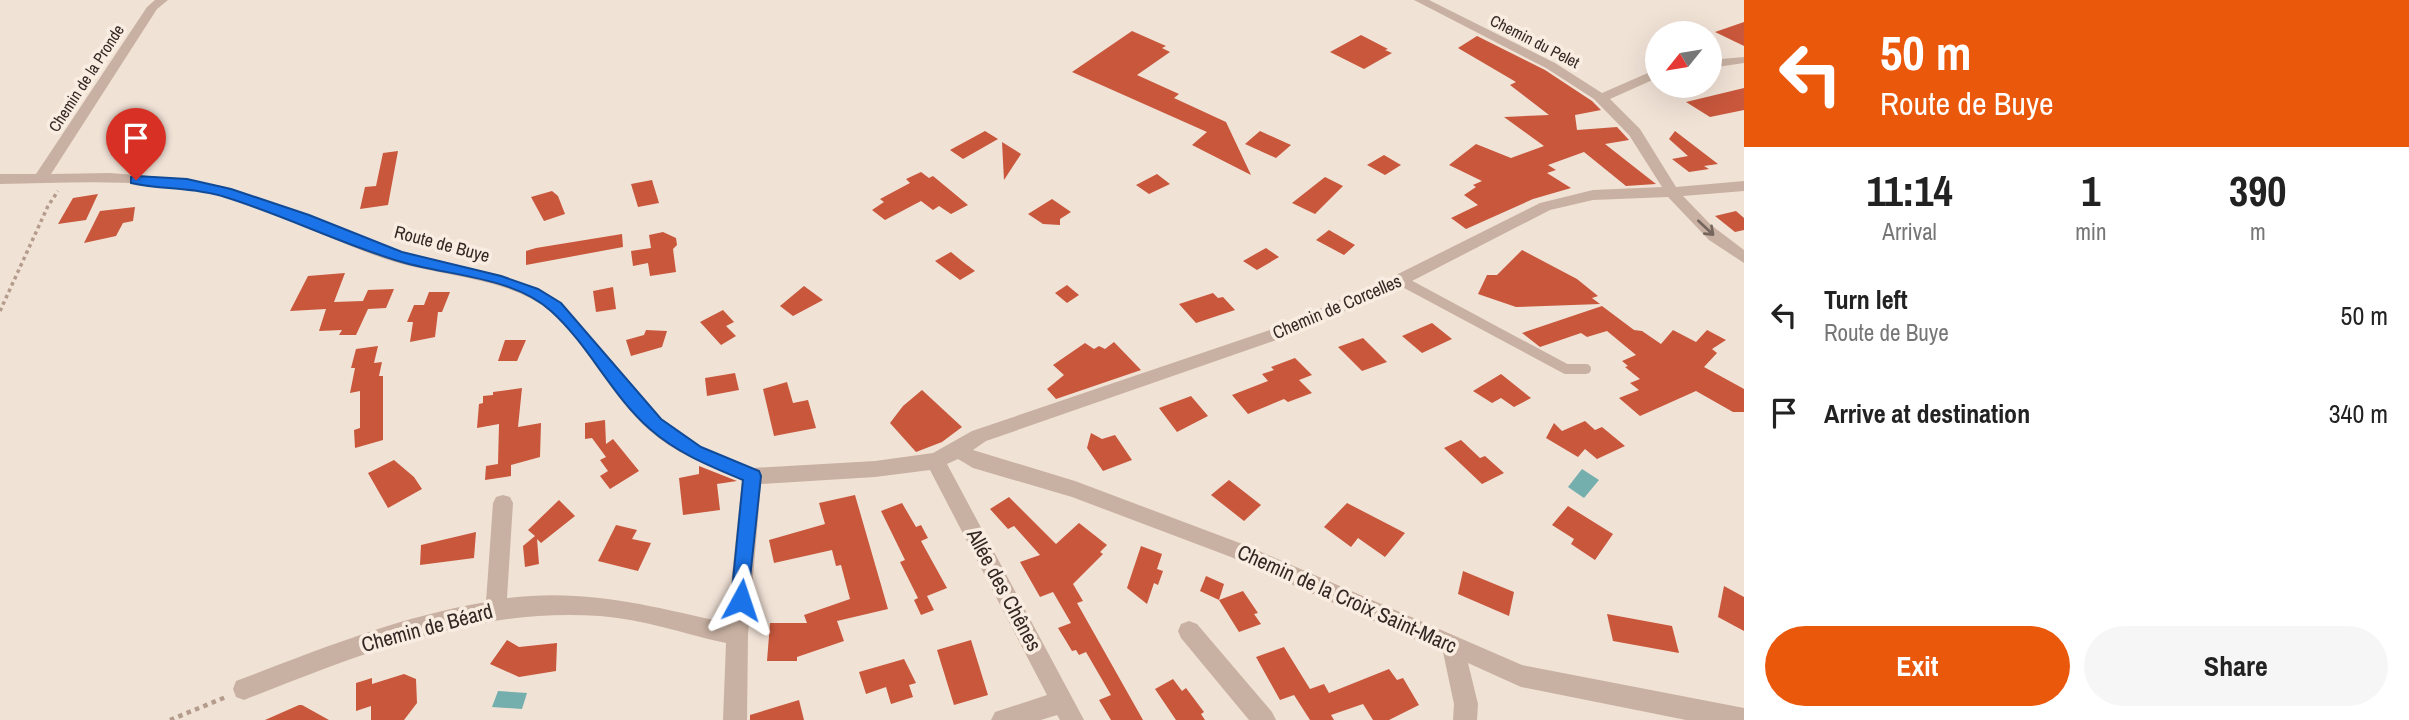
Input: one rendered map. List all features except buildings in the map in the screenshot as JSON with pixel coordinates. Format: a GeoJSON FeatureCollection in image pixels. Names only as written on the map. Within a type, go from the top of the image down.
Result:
{"type":"FeatureCollection","features":[{"type":"Feature","properties":{"kind":"street","name":"Chemin de la Pronde"},"geometry":{"type":"LineString","coordinates":[[41,178],[153,7],[162,0]]}},
{"type":"Feature","properties":{"kind":"street","name":"Chemin du Pelet"},"geometry":{"type":"LineString","coordinates":[[1420,0],[1560,71],[1601,98],[1636,132],[1673,192],[1723,244],[1744,258]]}},
{"type":"Feature","properties":{"kind":"street"},"geometry":{"type":"LineString","coordinates":[[1722,62],[1741,60]]}},
{"type":"Feature","properties":{"kind":"street"},"geometry":{"type":"LineString","coordinates":[[1601,98],[1645,78]]}},
{"type":"Feature","properties":{"kind":"street","name":"Route de Buye"},"geometry":{"type":"LineString","coordinates":[[0,178],[187,184],[226,192],[304,219],[398,257],[501,281],[533,293],[556,307],[655,424],[695,452],[752,476],[875,469],[935,461]]}},
{"type":"Feature","properties":{"kind":"street","name":"Chemin de Corcelles"},"geometry":{"type":"LineString","coordinates":[[935,461],[959,450],[979,436],[1285,331],[1400,280],[1545,206],[1593,195],[1744,186]]}},
{"type":"Feature","properties":{"kind":"street","name":"Chemin de la Croix Saint-Marc"},"geometry":{"type":"LineString","coordinates":[[959,450],[973,460],[1076,489],[1238,551],[1521,676],[1744,720]]}},
{"type":"Feature","properties":{"kind":"street","name":"Allée des Chênes"},"geometry":{"type":"LineString","coordinates":[[935,461],[1068,711]]}},
{"type":"Feature","properties":{"kind":"street"},"geometry":{"type":"LineString","coordinates":[[735,720],[737,635],[752,476]]}},
{"type":"Feature","properties":{"kind":"street"},"geometry":{"type":"LineString","coordinates":[[496,607],[503,503]]}},
{"type":"Feature","properties":{"kind":"street","name":"Chemin de Béard"},"geometry":{"type":"LineString","coordinates":[[244,689],[355,647],[496,607],[602,606],[737,635]]}},
{"type":"Feature","properties":{"kind":"street"},"geometry":{"type":"LineString","coordinates":[[1189,631],[1264,720]]}},
{"type":"Feature","properties":{"kind":"street"},"geometry":{"type":"LineString","coordinates":[[1452,645],[1466,704],[1465,720]]}},
{"type":"Feature","properties":{"kind":"street"},"geometry":{"type":"LineString","coordinates":[[1003,720],[1068,711]]}},
{"type":"Feature","properties":{"kind":"lane"},"geometry":{"type":"LineString","coordinates":[[1400,280],[1566,369],[1586,369]]}},
{"type":"Feature","properties":{"kind":"path"},"geometry":{"type":"LineString","coordinates":[[0,311],[48,206],[65,178]]}},
{"type":"Feature","properties":{"kind":"path"},"geometry":{"type":"LineString","coordinates":[[170,720],[244,689]]}},
{"type":"Feature","properties":{"kind":"water"},"geometry":{"type":"Polygon","coordinates":[[[1582,469],[1599,480],[1584,498],[1568,487],[1582,469]]]}},
{"type":"Feature","properties":{"kind":"water"},"geometry":{"type":"Polygon","coordinates":[[[498,691],[527,693],[522,709],[492,707],[498,691]]]}},
{"type":"Feature","properties":{"kind":"route"},"geometry":{"type":"LineString","coordinates":[[136,180],[187,184],[226,192],[304,219],[398,257],[501,281],[533,293],[556,307],[655,424],[695,452],[752,476],[741,600]]}}]}
